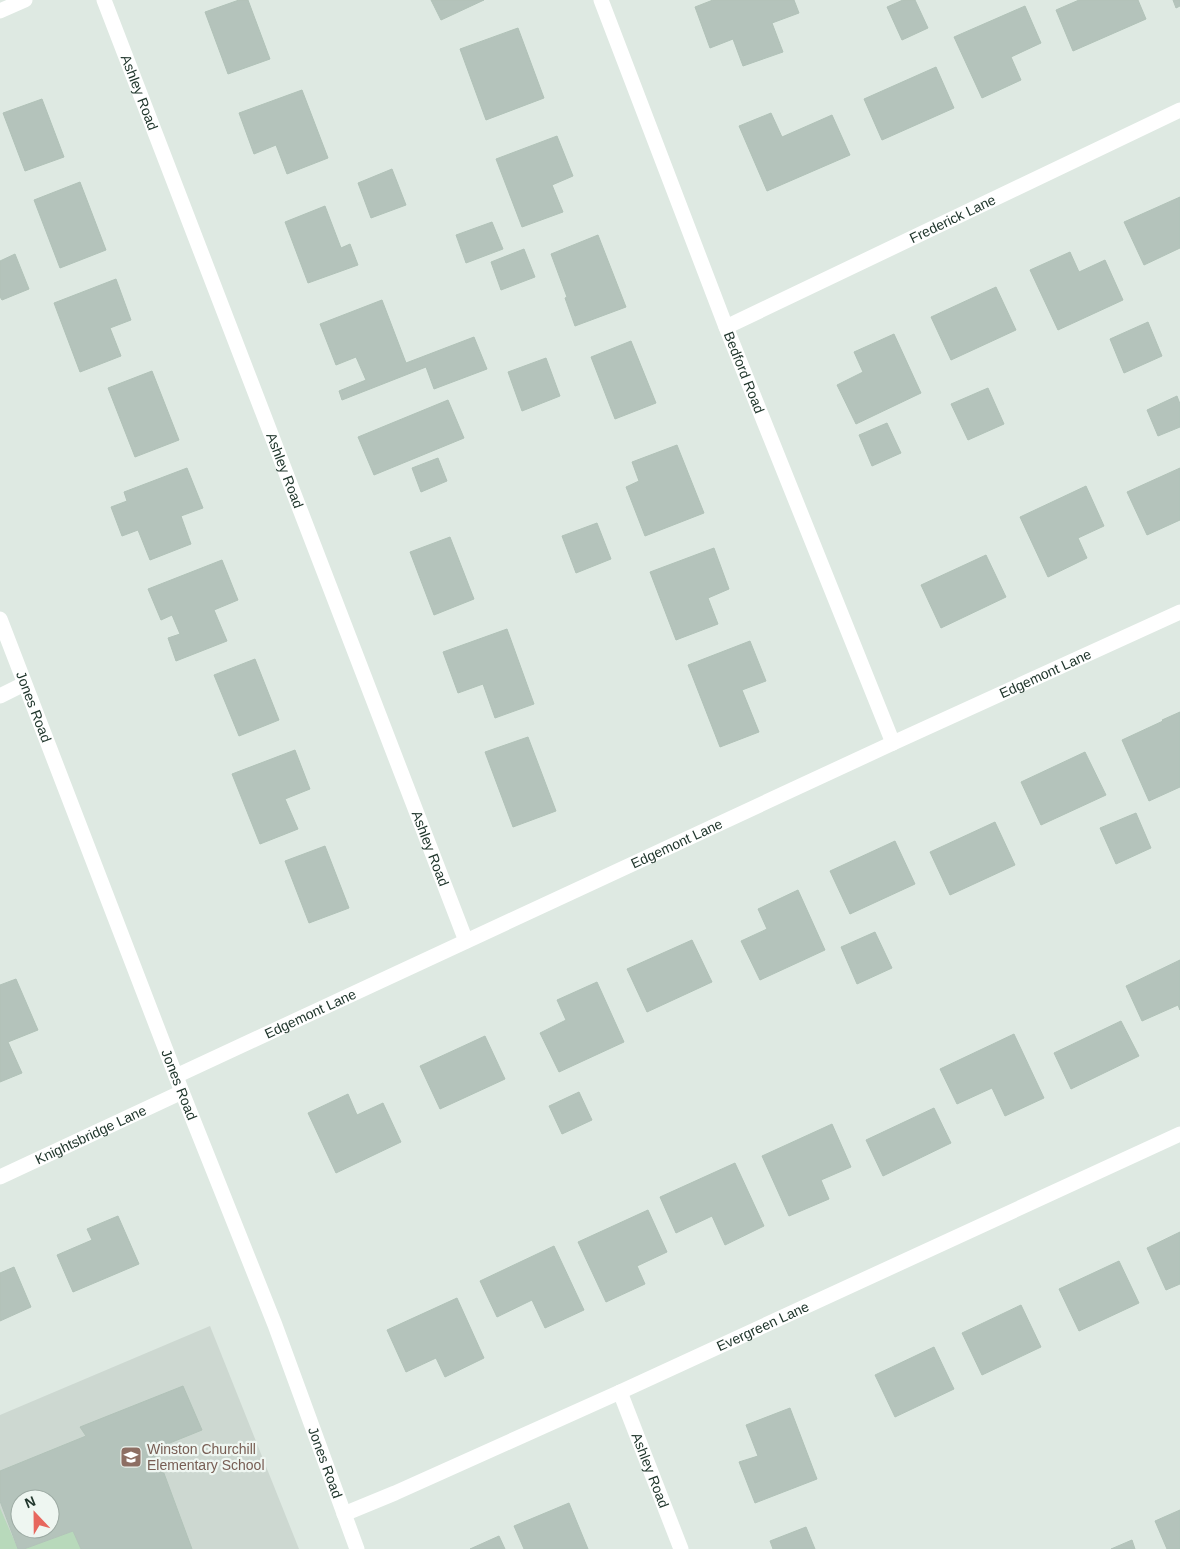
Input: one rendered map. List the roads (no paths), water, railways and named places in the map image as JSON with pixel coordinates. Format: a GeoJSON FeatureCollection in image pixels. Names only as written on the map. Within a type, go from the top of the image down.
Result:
{"type":"FeatureCollection","features":[{"type":"Feature","properties":{"kind":"street"},"geometry":{"type":"LineString","coordinates":[[0,11],[25,0]]}},
{"type":"Feature","properties":{"kind":"street","name":"Ashley Road"},"geometry":{"type":"LineString","coordinates":[[104,0],[466,941]]}},
{"type":"Feature","properties":{"kind":"street","name":"Bedford Road"},"geometry":{"type":"LineString","coordinates":[[601,0],[726,327],[893,743]]}},
{"type":"Feature","properties":{"kind":"street","name":"Frederick Lane"},"geometry":{"type":"LineString","coordinates":[[726,327],[1180,110]]}},
{"type":"Feature","properties":{"kind":"street","name":"Edgemont Lane"},"geometry":{"type":"LineString","coordinates":[[176,1076],[1180,612]]}},
{"type":"Feature","properties":{"kind":"street","name":"Jones Road"},"geometry":{"type":"LineString","coordinates":[[0,619],[182,1092],[276,1325],[357,1549]]}},
{"type":"Feature","properties":{"kind":"street"},"geometry":{"type":"LineString","coordinates":[[0,696],[24,684]]}},
{"type":"Feature","properties":{"kind":"street","name":"Knightsbridge Lane"},"geometry":{"type":"LineString","coordinates":[[0,1177],[182,1092]]}},
{"type":"Feature","properties":{"kind":"street","name":"Evergreen Lane"},"geometry":{"type":"LineString","coordinates":[[344,1514],[620,1392],[1180,1134]]}},
{"type":"Feature","properties":{"kind":"street","name":"Ashley Road"},"geometry":{"type":"LineString","coordinates":[[620,1392],[681,1549]]}},
{"type":"Feature","properties":{"kind":"place","name":"Winston Churchill Elementary School"},"geometry":{"type":"Point","coordinates":[131,1457]}}]}
